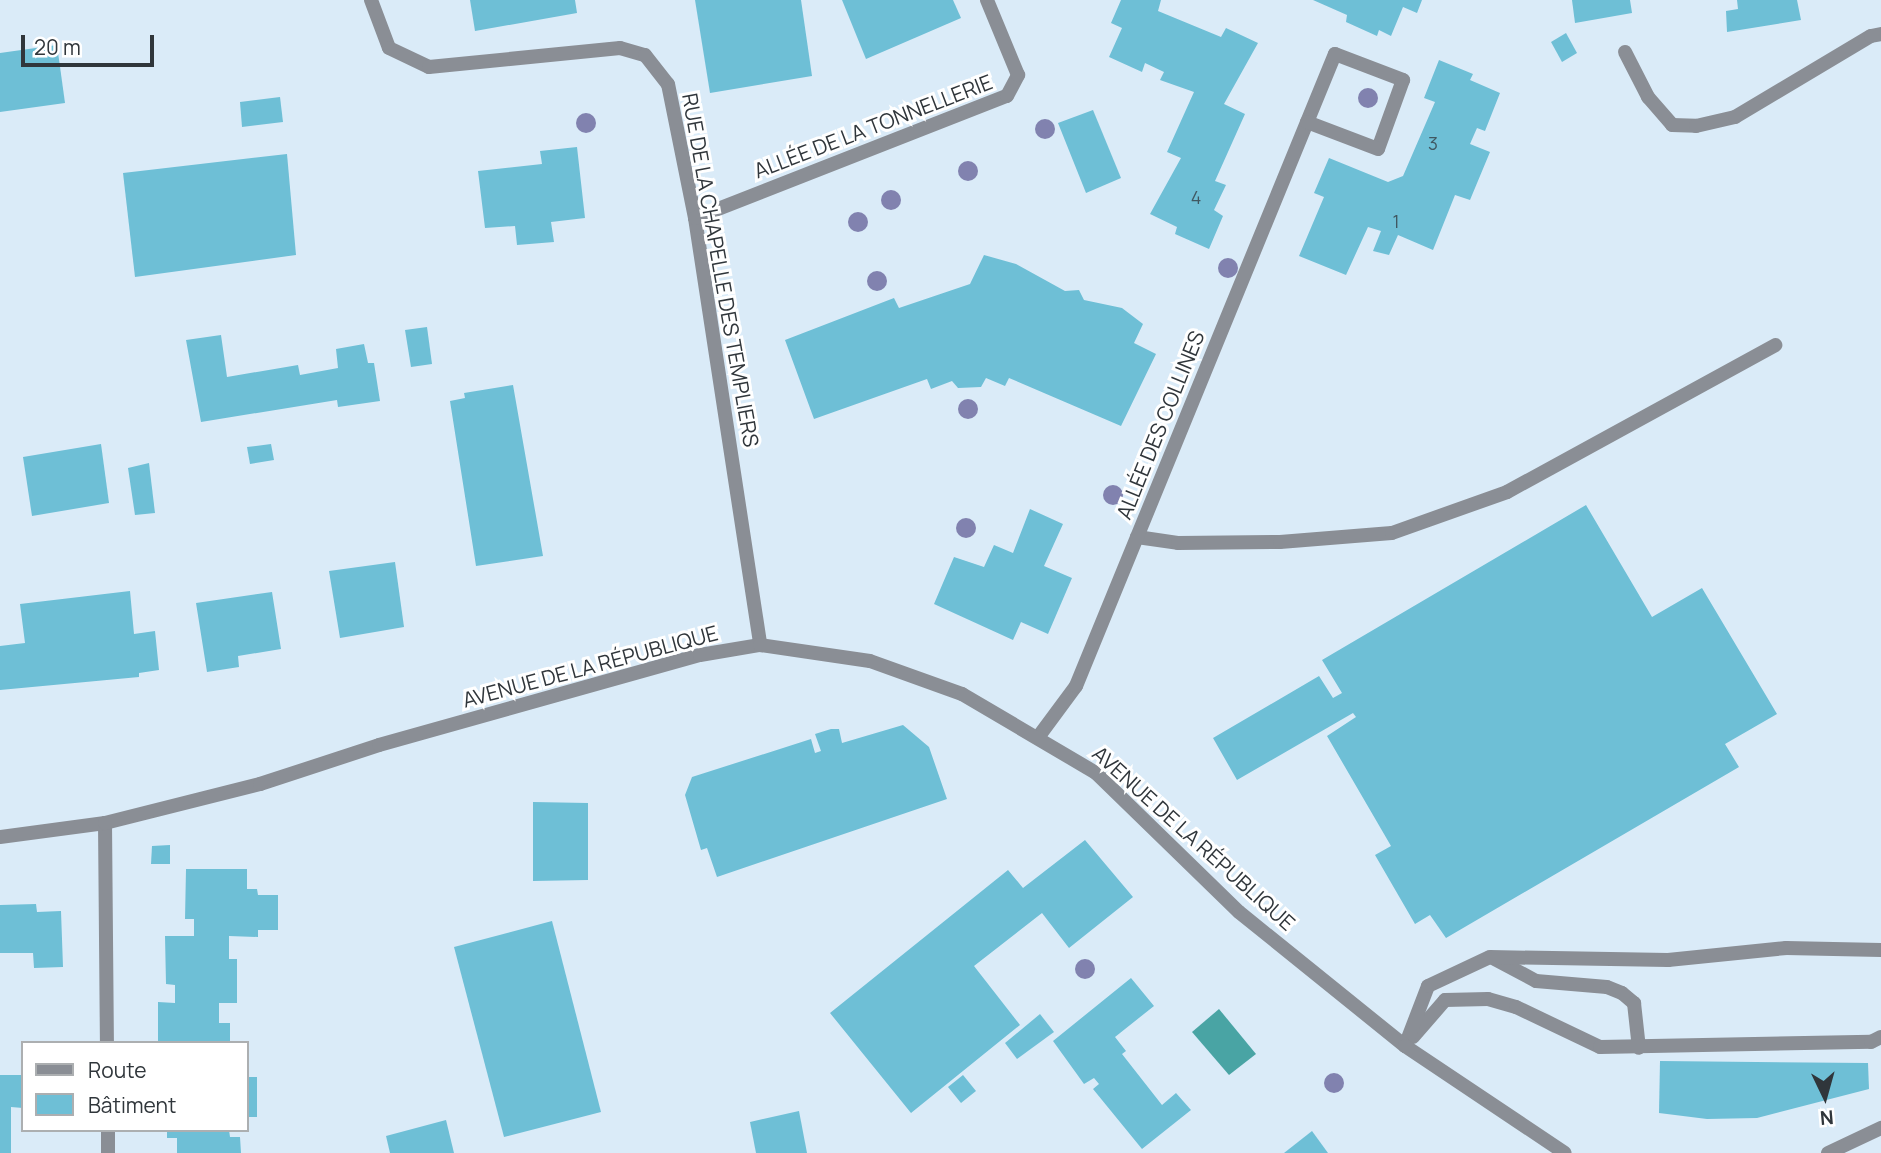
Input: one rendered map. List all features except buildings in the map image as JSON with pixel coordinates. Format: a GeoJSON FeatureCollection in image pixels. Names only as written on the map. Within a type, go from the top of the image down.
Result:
{"type":"FeatureCollection","features":[{"type":"Feature","properties":{"kind":"street","name":"RUE DE LA CHAPELLE DES TEMPLIERS"},"geometry":{"type":"LineString","coordinates":[[371,0],[389,48],[429,67],[586,47],[620,48],[645,55],[668,84],[695,218],[760,645]]}},
{"type":"Feature","properties":{"kind":"street","name":"ALLÉE DE LA TONNELLERIE"},"geometry":{"type":"LineString","coordinates":[[695,218],[1007,96],[1018,75],[988,0]]}},
{"type":"Feature","properties":{"kind":"street"},"geometry":{"type":"LineString","coordinates":[[1625,52],[1648,97],[1672,125],[1696,125],[1735,117],[1871,36],[1881,34]]}},
{"type":"Feature","properties":{"kind":"street","name":"ALLÉE DES COLLINES"},"geometry":{"type":"LineString","coordinates":[[1039,736],[1076,686],[1307,122],[1335,54],[1403,80],[1378,149],[1307,122]]}},
{"type":"Feature","properties":{"kind":"street"},"geometry":{"type":"LineString","coordinates":[[1137,537],[1178,543],[1280,542],[1392,533],[1507,492],[1775,345]]}},
{"type":"Feature","properties":{"kind":"street","name":"AVENUE DE LA RÉPUBLIQUE"},"geometry":{"type":"LineString","coordinates":[[0,837],[105,823],[260,784],[548,696],[701,655],[760,645],[870,661],[919,676],[1039,736],[1096,772],[1239,912],[1405,1046],[1565,1153]]}},
{"type":"Feature","properties":{"kind":"street"},"geometry":{"type":"LineString","coordinates":[[105,823],[107,1041]]}},
{"type":"Feature","properties":{"kind":"street"},"geometry":{"type":"LineString","coordinates":[[1405,1046],[1427,986],[1490,957],[1668,960],[1786,948],[1881,950]]}},
{"type":"Feature","properties":{"kind":"street"},"geometry":{"type":"LineString","coordinates":[[1490,957],[1536,981],[1607,987],[1622,993],[1634,1003],[1639,1048]]}},
{"type":"Feature","properties":{"kind":"street"},"geometry":{"type":"LineString","coordinates":[[1405,1046],[1445,1000],[1488,999],[1516,1007],[1600,1046],[1639,1048],[1871,1042],[1881,1037]]}},
{"type":"Feature","properties":{"kind":"street"},"geometry":{"type":"LineString","coordinates":[[1828,1153],[1881,1128]]}},
{"type":"Feature","properties":{"kind":"street"},"geometry":{"type":"LineString","coordinates":[[108,1132],[108,1153]]}},
{"type":"Feature","properties":{"kind":"shaded area"},"geometry":{"type":"Polygon","coordinates":[[[1219,1009],[1256,1054],[1229,1075],[1192,1032],[1219,1009]]]}}]}
